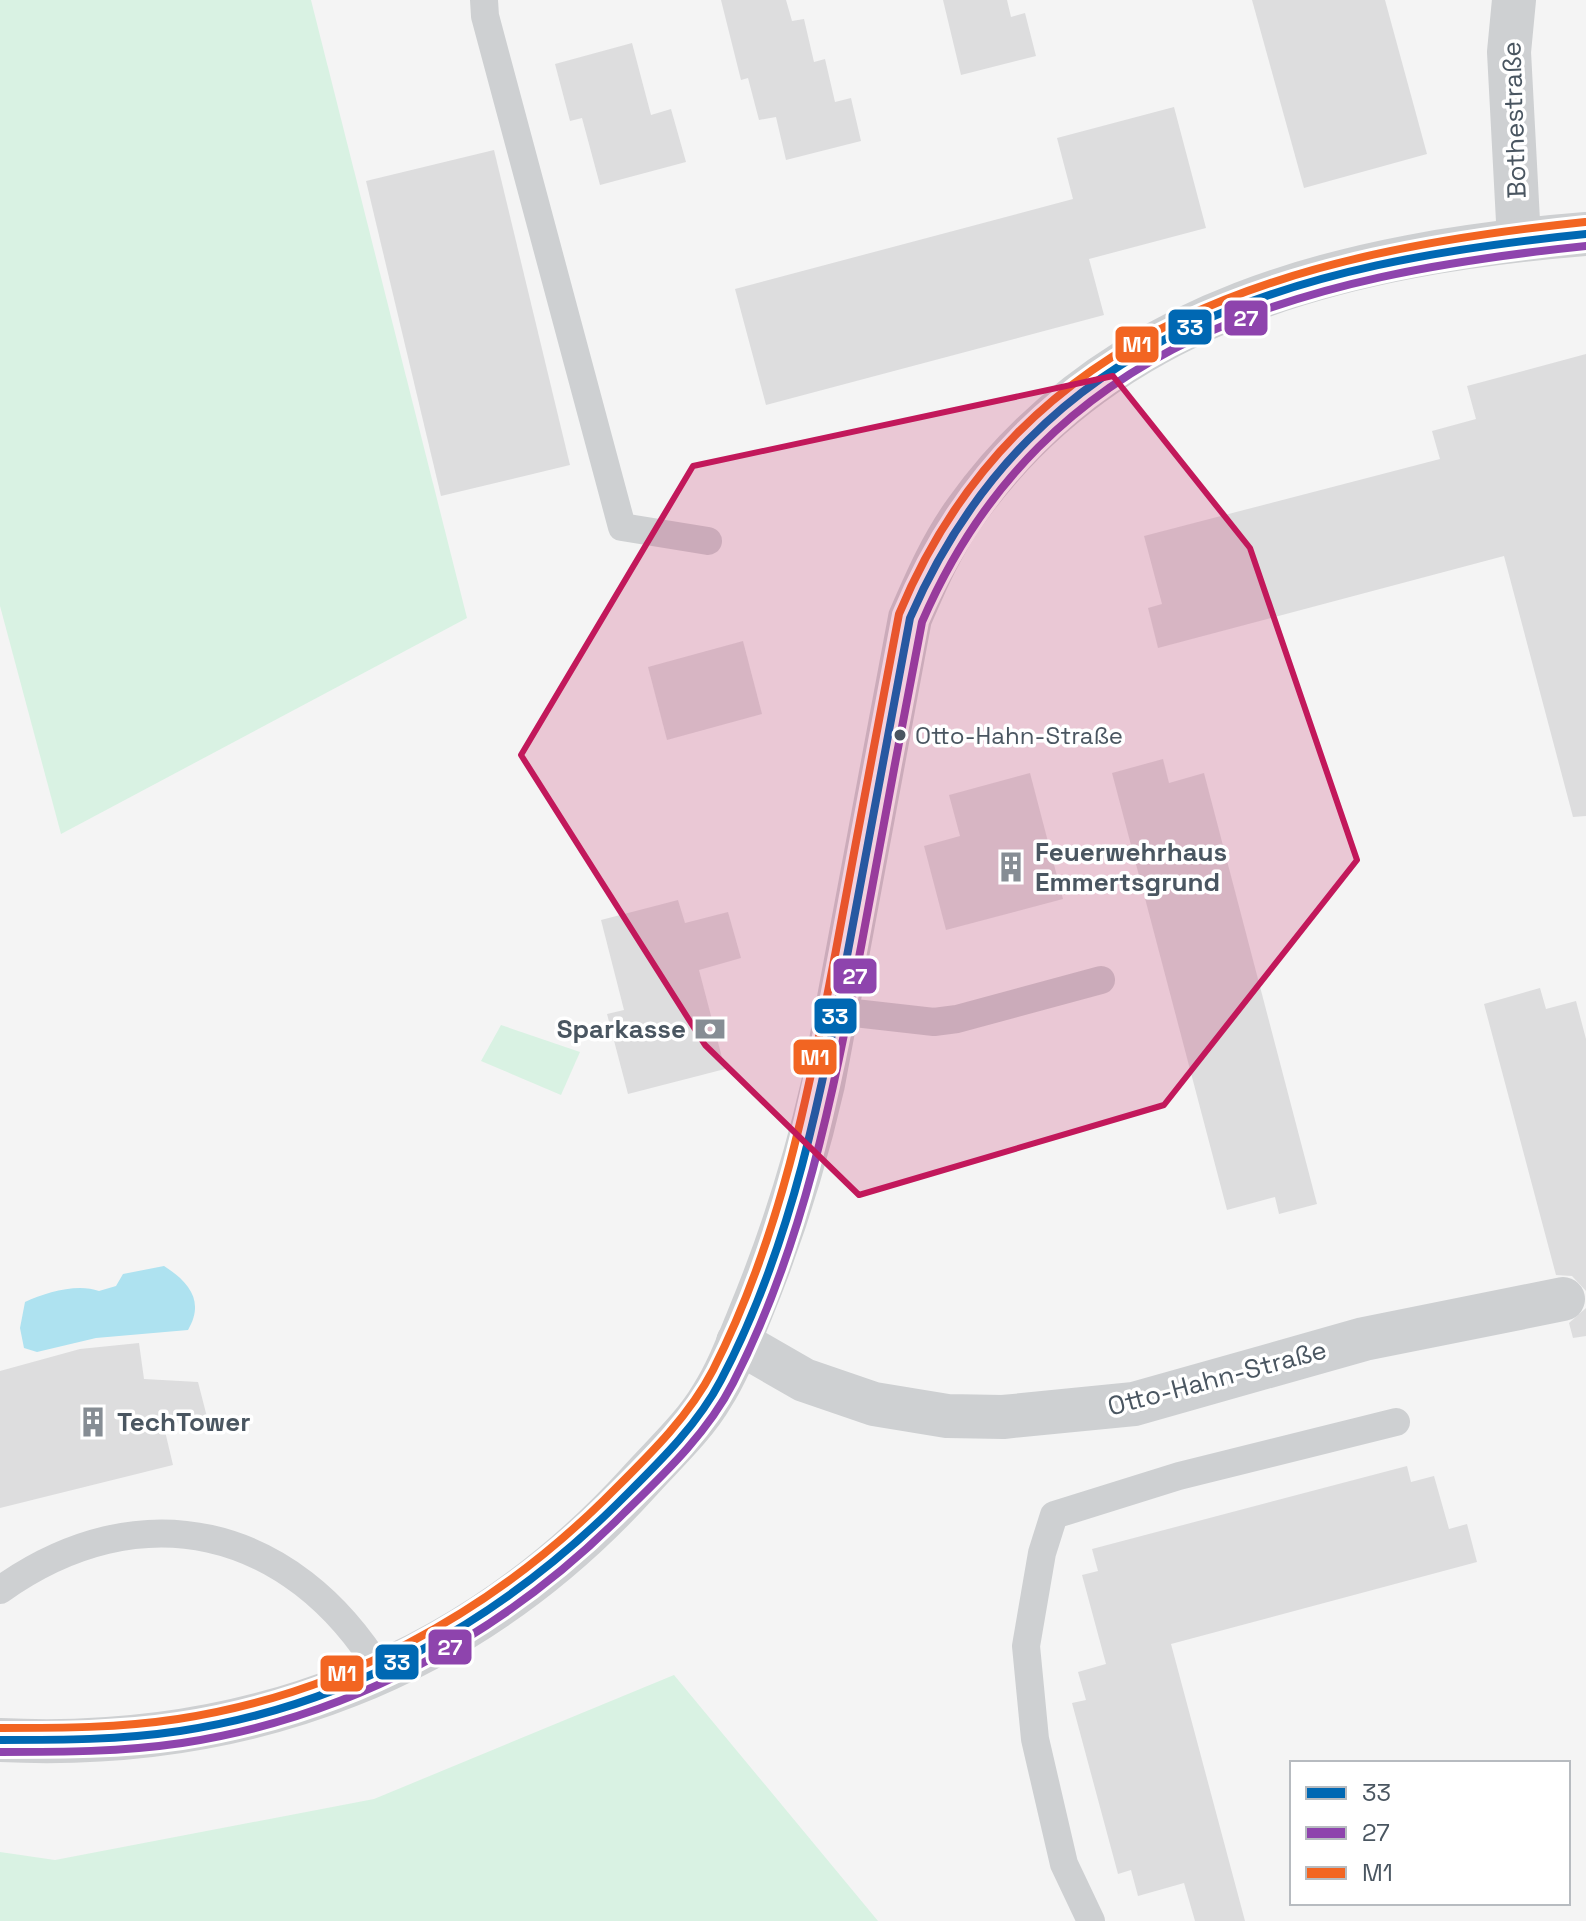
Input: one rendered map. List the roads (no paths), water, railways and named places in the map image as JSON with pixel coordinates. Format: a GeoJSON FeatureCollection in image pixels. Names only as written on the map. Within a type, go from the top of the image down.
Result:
{"type":"FeatureCollection","features":[{"type":"Feature","properties":{"kind":"street","name":"Bothestraße"},"geometry":{"type":"LineString","coordinates":[[1514,0],[1509,66],[1519,240]]}},
{"type":"Feature","properties":{"kind":"street"},"geometry":{"type":"LineString","coordinates":[[0,1740],[65,1743],[196,1730],[285,1706],[381,1672],[431,1649],[520,1593],[595,1531],[712,1398],[738,1342],[786,1220],[808,1151],[837,1011],[910,618],[933,566],[965,512],[1007,458],[1055,413],[1105,374],[1167,336],[1236,305],[1337,271],[1423,252],[1586,234]]}},
{"type":"Feature","properties":{"kind":"street","name":"Otto-Hahn-Straße"},"geometry":{"type":"LineString","coordinates":[[738,1342],[804,1380],[874,1404],[947,1416],[1003,1417],[1134,1404],[1364,1339],[1563,1299]]}},
{"type":"Feature","properties":{"kind":"lane"},"geometry":{"type":"LineString","coordinates":[[484,0],[485,16],[555,286],[622,527],[708,541]]}},
{"type":"Feature","properties":{"kind":"lane"},"geometry":{"type":"LineString","coordinates":[[837,1011],[934,1022],[957,1019],[1101,980]]}},
{"type":"Feature","properties":{"kind":"lane"},"geometry":{"type":"LineString","coordinates":[[1091,1921],[1064,1864],[1035,1739],[1026,1646],[1042,1553],[1054,1515],[1179,1476],[1396,1422]]}},
{"type":"Feature","properties":{"kind":"lane"},"geometry":{"type":"LineString","coordinates":[[0,1590],[31,1568],[68,1550],[107,1539],[147,1533],[202,1538],[267,1558],[301,1579],[333,1606],[360,1637],[381,1672]]}},
{"type":"Feature","properties":{"kind":"water"},"geometry":{"type":"Polygon","coordinates":[[[164,1266],[181,1279],[192,1293],[195,1310],[188,1330],[96,1338],[37,1352],[24,1348],[20,1328],[25,1302],[62,1290],[82,1288],[99,1291],[116,1286],[123,1274],[164,1266]]]}},
{"type":"Feature","properties":{"kind":"place","name":"Otto-Hahn-Straße"},"geometry":{"type":"Point","coordinates":[900,735]}},
{"type":"Feature","properties":{"kind":"place","name":"Feuerwehrhaus Emmertsgrund"},"geometry":{"type":"Point","coordinates":[1011,867]}},
{"type":"Feature","properties":{"kind":"place","name":"Sparkasse"},"geometry":{"type":"Point","coordinates":[710,1029]}},
{"type":"Feature","properties":{"kind":"place","name":"TechTower"},"geometry":{"type":"Point","coordinates":[93,1422]}}]}
